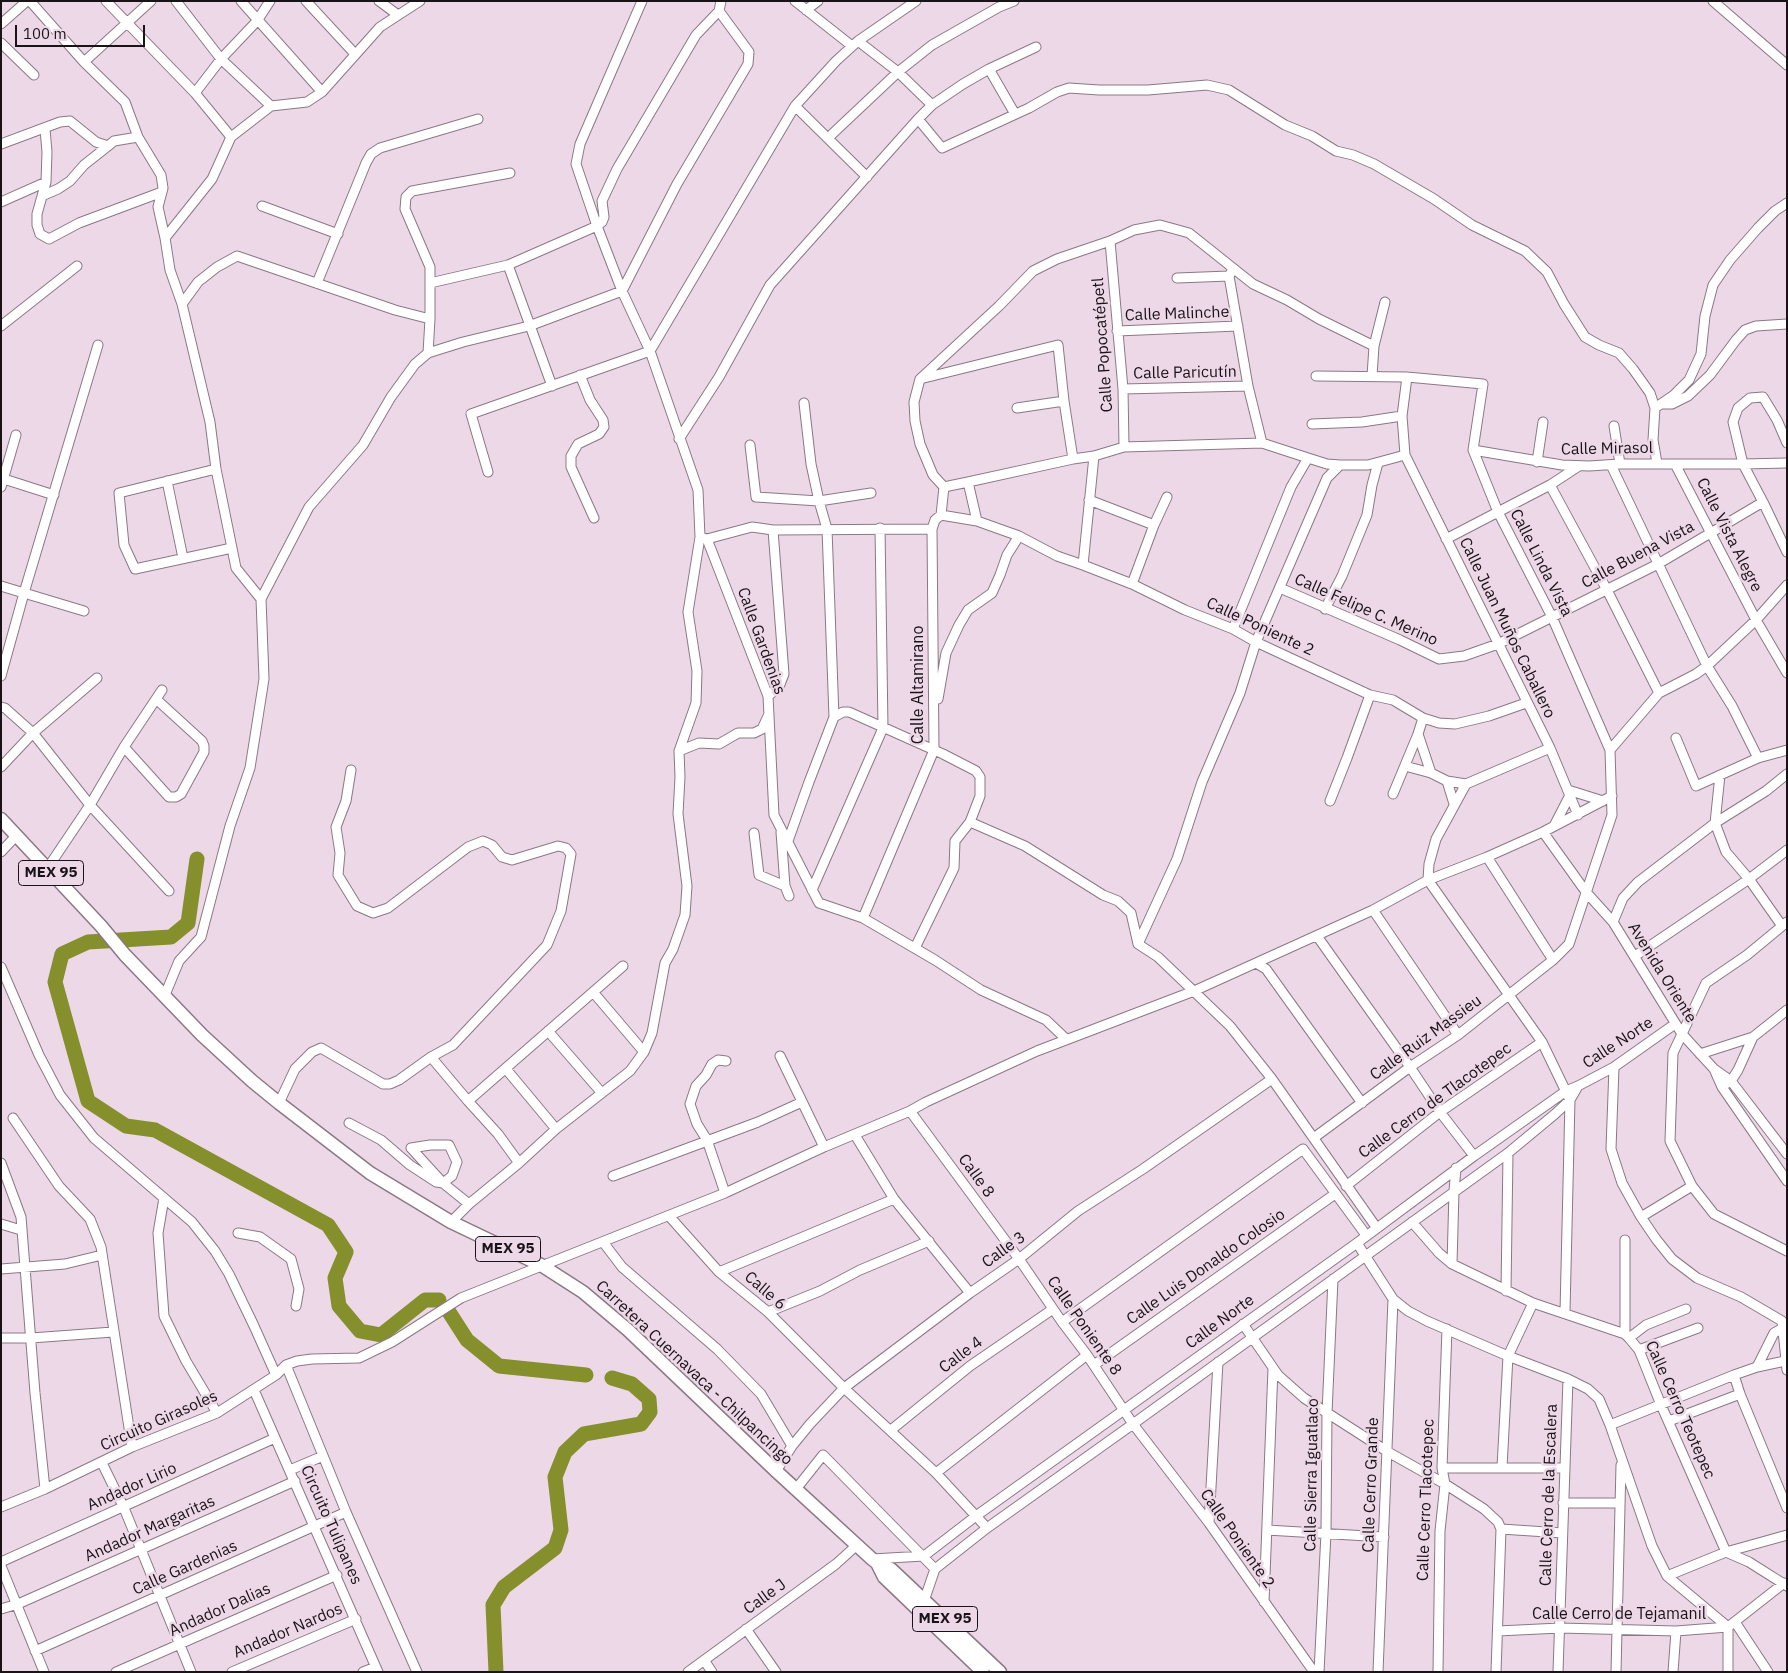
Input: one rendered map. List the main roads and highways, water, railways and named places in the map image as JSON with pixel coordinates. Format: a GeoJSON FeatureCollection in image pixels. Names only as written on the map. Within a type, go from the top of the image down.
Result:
{"type":"FeatureCollection","features":[{"type":"Feature","properties":{"kind":"main road","name":"Carretera Cuernavaca - Chilpancingo"},"geometry":{"type":"LineString","coordinates":[[1,819],[101,926],[125,955],[202,1035],[279,1103],[370,1173],[451,1222],[540,1265],[583,1292],[628,1330],[776,1471],[875,1561],[891,1569],[1000,1672]]}},
{"type":"Feature","properties":{"kind":"main road","name":"Carretera Cuernavaca - Chilpancingo"},"geometry":{"type":"LineString","coordinates":[[875,1561],[884,1577],[984,1672]]}},
{"type":"Feature","properties":{"kind":"waterway"},"geometry":{"type":"LineString","coordinates":[[197,859],[188,923],[171,937],[88,942],[62,954],[55,982],[88,1101],[126,1126],[155,1130],[328,1225],[346,1252],[335,1278],[339,1306],[360,1331],[381,1335],[425,1300],[439,1300]]}},
{"type":"Feature","properties":{"kind":"waterway"},"geometry":{"type":"LineString","coordinates":[[449,1312],[467,1340],[499,1366],[586,1375]]}},
{"type":"Feature","properties":{"kind":"waterway"},"geometry":{"type":"LineString","coordinates":[[496,1672],[493,1605],[504,1587],[555,1548],[561,1530],[555,1477],[565,1452],[584,1434],[641,1424],[650,1412],[649,1399],[632,1384],[612,1378]]}}]}
